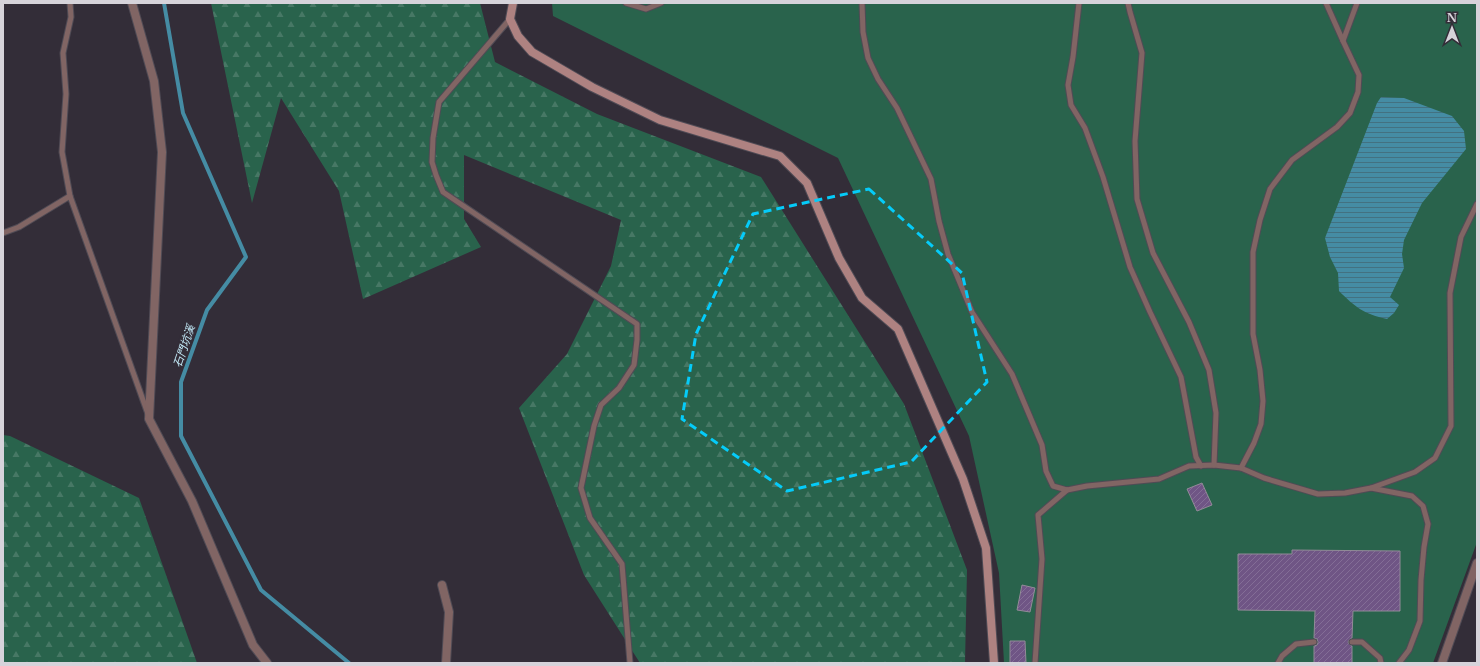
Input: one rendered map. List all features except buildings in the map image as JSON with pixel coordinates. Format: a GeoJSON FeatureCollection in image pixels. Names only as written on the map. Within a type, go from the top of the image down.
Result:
{"type":"FeatureCollection","features":[{"type":"Feature","properties":{"kind":"street"},"geometry":{"type":"LineString","coordinates":[[132,3],[154,81],[162,152],[149,419],[192,501],[253,645],[267,663]]}},
{"type":"Feature","properties":{"kind":"street"},"geometry":{"type":"LineString","coordinates":[[513,3],[510,19],[518,36],[532,52],[592,87],[660,120],[780,156],[807,182],[839,258],[862,298],[898,330],[963,479],[986,548],[994,663]]}},
{"type":"Feature","properties":{"kind":"street"},"geometry":{"type":"LineString","coordinates":[[1442,663],[1477,563]]}},
{"type":"Feature","properties":{"kind":"street"},"geometry":{"type":"LineString","coordinates":[[442,585],[448,612],[446,663]]}},
{"type":"Feature","properties":{"kind":"lane"},"geometry":{"type":"LineString","coordinates":[[70,3],[71,17],[63,52],[66,94],[62,152],[70,196],[149,419]]}},
{"type":"Feature","properties":{"kind":"lane"},"geometry":{"type":"LineString","coordinates":[[626,3],[646,9],[661,3]]}},
{"type":"Feature","properties":{"kind":"lane"},"geometry":{"type":"LineString","coordinates":[[862,3],[863,32],[868,58],[878,79],[897,108],[931,179],[939,221],[948,254],[972,312],[1012,374],[1042,446],[1046,470],[1053,486],[1067,490],[1087,486],[1159,479],[1190,466],[1214,465],[1241,468],[1264,478],[1318,494],[1345,493],[1370,488],[1415,472],[1435,458],[1451,426],[1450,293],[1461,237],[1477,204]]}},
{"type":"Feature","properties":{"kind":"lane"},"geometry":{"type":"LineString","coordinates":[[1079,3],[1073,57],[1068,85],[1071,105],[1085,128],[1103,177],[1130,266],[1181,377],[1196,457],[1201,466]]}},
{"type":"Feature","properties":{"kind":"lane"},"geometry":{"type":"LineString","coordinates":[[1128,3],[1142,53],[1135,141],[1137,199],[1153,253],[1188,322],[1209,370],[1216,414],[1214,465]]}},
{"type":"Feature","properties":{"kind":"lane"},"geometry":{"type":"LineString","coordinates":[[1241,468],[1261,424],[1263,401],[1260,370],[1253,334],[1253,252],[1260,220],[1270,189],[1292,160],[1337,127],[1350,113],[1358,92],[1359,75],[1326,3]]}},
{"type":"Feature","properties":{"kind":"lane"},"geometry":{"type":"LineString","coordinates":[[1343,41],[1357,3]]}},
{"type":"Feature","properties":{"kind":"lane"},"geometry":{"type":"LineString","coordinates":[[510,19],[439,102],[432,162],[443,192],[637,324],[638,340],[634,365],[619,388],[601,405],[594,426],[581,488],[590,518],[622,564],[630,663]]}},
{"type":"Feature","properties":{"kind":"lane"},"geometry":{"type":"LineString","coordinates":[[3,233],[19,227],[70,196]]}},
{"type":"Feature","properties":{"kind":"lane"},"geometry":{"type":"LineString","coordinates":[[1370,488],[1412,496],[1423,506],[1428,524],[1421,580],[1420,621],[1408,650],[1399,663]]}},
{"type":"Feature","properties":{"kind":"lane"},"geometry":{"type":"LineString","coordinates":[[1035,663],[1042,559],[1038,516],[1067,490]]}},
{"type":"Feature","properties":{"kind":"lane"},"geometry":{"type":"LineString","coordinates":[[1278,663],[1282,656],[1296,644],[1314,642]]}},
{"type":"Feature","properties":{"kind":"lane"},"geometry":{"type":"LineString","coordinates":[[1352,642],[1362,642],[1380,658],[1380,663]]}},
{"type":"Feature","properties":{"kind":"highlighted area"},"geometry":{"type":"Polygon","coordinates":[[[869,189],[962,273],[987,382],[911,462],[787,491],[682,419],[696,334],[753,214],[869,189]]]}},
{"type":"Feature","properties":{"kind":"green space"},"geometry":{"type":"Polygon","coordinates":[[[211,3],[480,3],[495,62],[597,114],[761,177],[904,404],[967,570],[965,663],[640,663],[584,575],[519,408],[567,354],[611,266],[621,220],[464,155],[464,219],[481,247],[363,299],[339,191],[281,98],[252,203],[211,3]]]}},
{"type":"Feature","properties":{"kind":"green space"},"geometry":{"type":"Polygon","coordinates":[[[552,3],[1477,3],[1477,542],[1433,663],[1004,663],[999,573],[969,436],[838,158],[553,16],[552,3]]]}},
{"type":"Feature","properties":{"kind":"green space"},"geometry":{"type":"Polygon","coordinates":[[[3,435],[10,436],[139,498],[197,663],[3,663],[3,435]]]}},
{"type":"Feature","properties":{"kind":"water"},"geometry":{"type":"Polygon","coordinates":[[[1381,97],[1404,98],[1452,116],[1464,131],[1466,149],[1422,203],[1404,240],[1402,254],[1404,268],[1390,297],[1399,305],[1394,313],[1387,319],[1372,315],[1360,309],[1339,291],[1338,273],[1330,257],[1325,238],[1377,103],[1381,97]]]}},
{"type":"Feature","properties":{"kind":"waterway","name":"石門坑溪"},"geometry":{"type":"LineString","coordinates":[[164,3],[183,113],[246,257],[207,310],[181,382],[181,436],[261,590],[349,663]]}}]}
